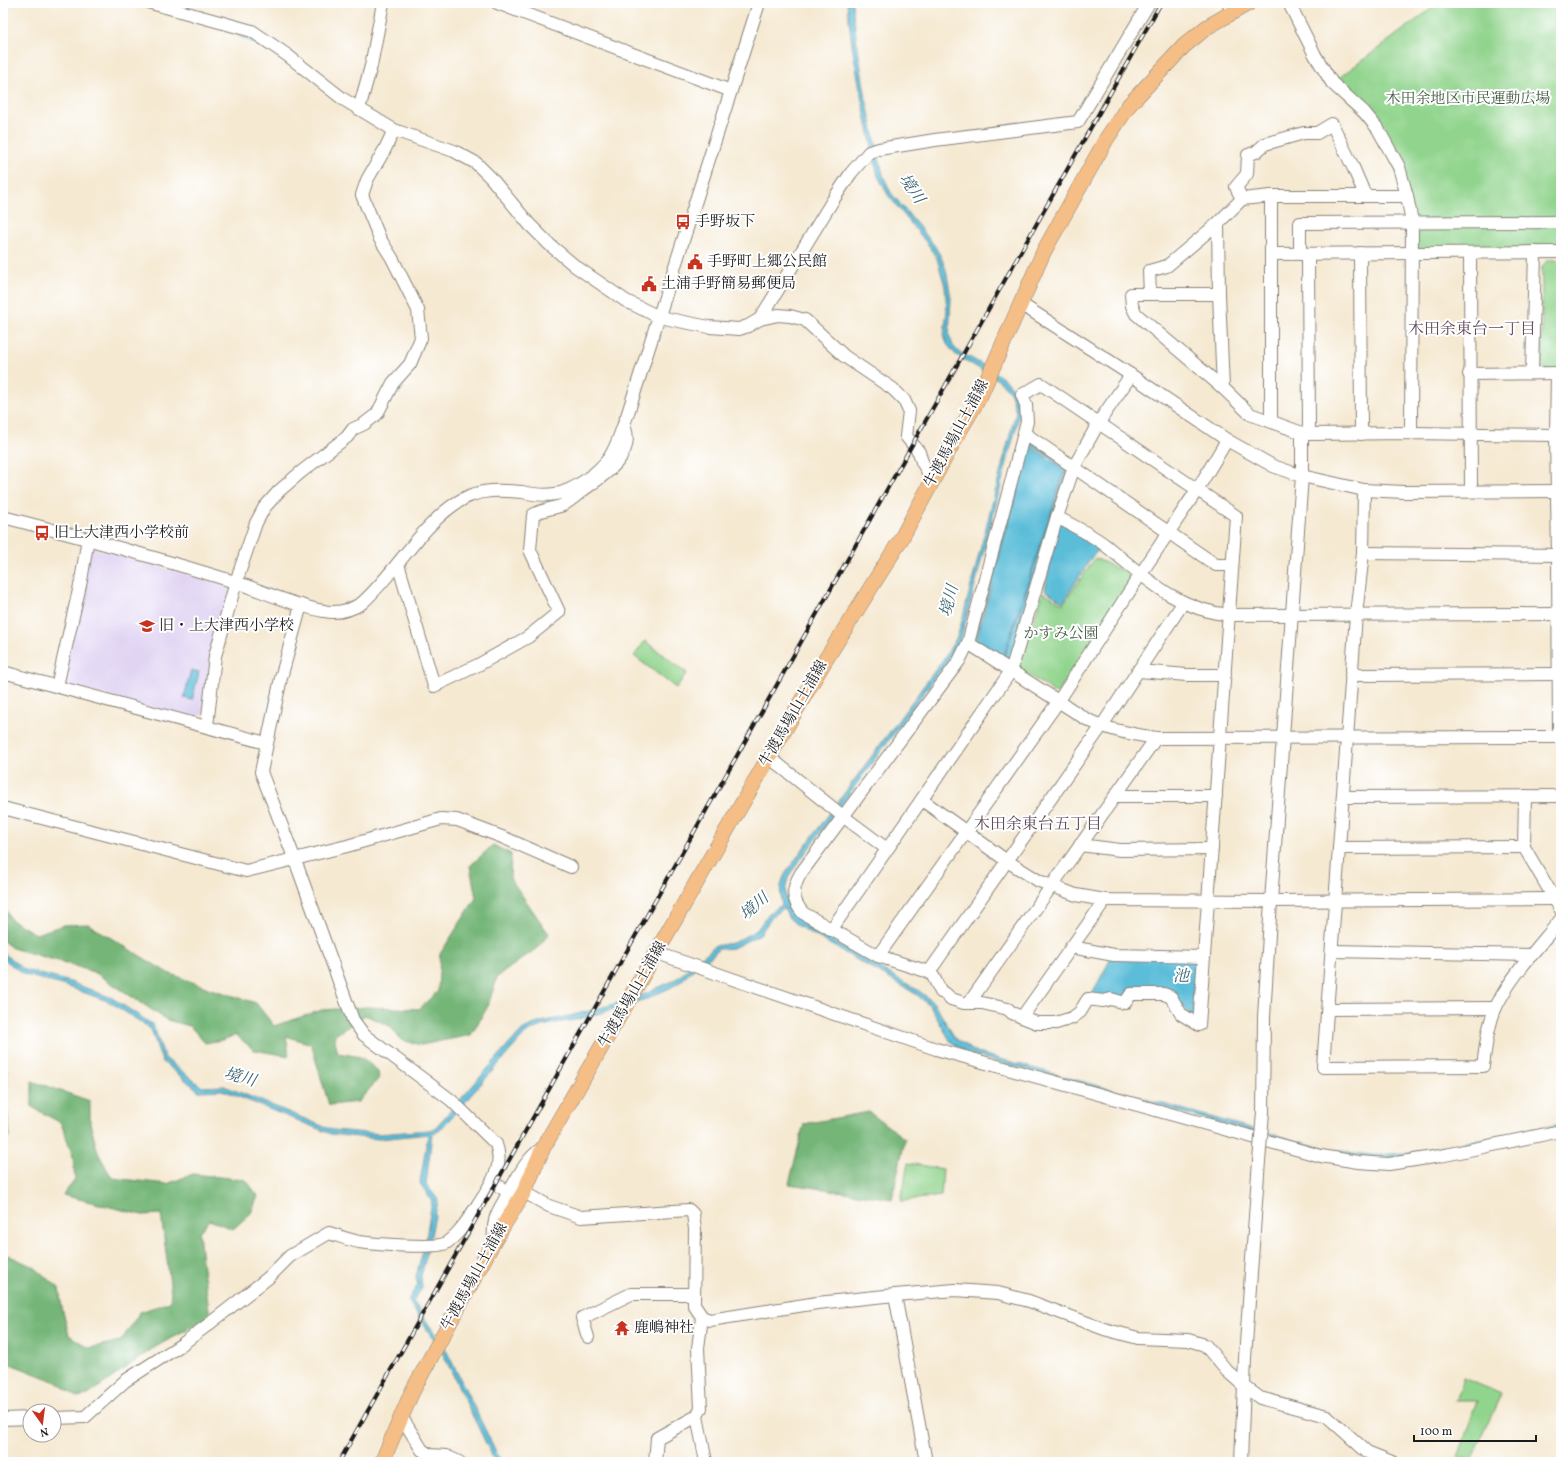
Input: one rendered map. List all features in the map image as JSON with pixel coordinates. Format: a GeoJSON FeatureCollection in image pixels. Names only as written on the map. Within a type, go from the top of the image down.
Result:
{"type":"FeatureCollection","features":[{"type":"Feature","properties":{"kind":"main road","name":"牛渡馬場山土浦線"},"geometry":{"type":"LineString","coordinates":[[382,1462],[412,1392],[494,1241],[516,1192],[657,953],[821,667],[900,541],[980,396],[1044,251],[1107,138],[1129,105],[1168,62],[1195,36],[1231,7],[1249,3]]}},
{"type":"Feature","properties":{"kind":"street"},"geometry":{"type":"LineString","coordinates":[[151,3],[252,31],[293,60],[343,99],[394,130],[454,151],[476,163],[491,178],[529,224],[570,262],[626,301],[658,317],[709,327],[738,329],[748,326],[760,319],[778,316],[790,316],[805,320],[844,356],[893,389],[904,400],[909,411],[906,436],[919,452],[922,462],[933,480]]}},
{"type":"Feature","properties":{"kind":"street"},"geometry":{"type":"LineString","coordinates":[[359,109],[371,66],[383,3]]}},
{"type":"Feature","properties":{"kind":"street"},"geometry":{"type":"LineString","coordinates":[[497,3],[731,91]]}},
{"type":"Feature","properties":{"kind":"street"},"geometry":{"type":"LineString","coordinates":[[3,517],[88,538],[236,582],[325,612],[342,611],[356,608],[369,598],[440,517],[462,499],[475,493],[496,490],[554,494],[566,492],[580,483],[596,472],[609,458],[624,425],[759,3]]}},
{"type":"Feature","properties":{"kind":"street"},"geometry":{"type":"LineString","coordinates":[[760,319],[851,173],[874,151],[934,140],[1078,122],[1149,3]]}},
{"type":"Feature","properties":{"kind":"street"},"geometry":{"type":"LineString","coordinates":[[1289,3],[1315,55],[1332,83],[1364,112],[1378,129],[1398,167],[1407,196],[1412,222],[1411,434]]}},
{"type":"Feature","properties":{"kind":"street"},"geometry":{"type":"LineString","coordinates":[[1242,199],[1236,187],[1247,174],[1248,155],[1256,152],[1265,144],[1304,133],[1317,133],[1332,124],[1365,195]]}},
{"type":"Feature","properties":{"kind":"street"},"geometry":{"type":"LineString","coordinates":[[207,726],[215,656],[236,582],[256,523],[264,508],[279,490],[347,436],[353,429],[364,424],[377,414],[393,383],[410,364],[421,338],[418,310],[392,258],[380,239],[362,195],[367,180],[394,130]]}},
{"type":"Feature","properties":{"kind":"street"},"geometry":{"type":"LineString","coordinates":[[1150,294],[1149,271],[1167,266],[1218,223],[1242,199],[1271,196],[1407,196]]}},
{"type":"Feature","properties":{"kind":"street"},"geometry":{"type":"LineString","coordinates":[[1271,196],[1271,421]]}},
{"type":"Feature","properties":{"kind":"street"},"geometry":{"type":"LineString","coordinates":[[1241,1462],[1244,1386],[1263,1112],[1264,1017],[1271,901],[1291,615],[1306,433],[1304,254],[1300,223],[1561,222]]}},
{"type":"Feature","properties":{"kind":"street"},"geometry":{"type":"LineString","coordinates":[[1218,223],[1223,388]]}},
{"type":"Feature","properties":{"kind":"street"},"geometry":{"type":"LineString","coordinates":[[1532,373],[1535,252]]}},
{"type":"Feature","properties":{"kind":"street"},"geometry":{"type":"LineString","coordinates":[[1271,254],[1561,252]]}},
{"type":"Feature","properties":{"kind":"street"},"geometry":{"type":"LineString","coordinates":[[1360,253],[1360,434]]}},
{"type":"Feature","properties":{"kind":"street"},"geometry":{"type":"LineString","coordinates":[[1470,253],[1469,374],[1471,491]]}},
{"type":"Feature","properties":{"kind":"street"},"geometry":{"type":"LineString","coordinates":[[1219,294],[1131,294],[1132,306],[1136,314],[1223,388],[1250,414],[1306,433],[1556,435]]}},
{"type":"Feature","properties":{"kind":"street"},"geometry":{"type":"LineString","coordinates":[[1021,304],[1131,375],[1227,440],[1273,466],[1302,476],[1364,490],[1404,492],[1559,491]]}},
{"type":"Feature","properties":{"kind":"street"},"geometry":{"type":"LineString","coordinates":[[968,643],[1058,702],[1101,727],[1156,738],[1283,739],[1560,737],[1560,614],[1558,555],[1559,491],[1556,435],[1559,374],[1469,374]]}},
{"type":"Feature","properties":{"kind":"street"},"geometry":{"type":"LineString","coordinates":[[831,930],[1011,671],[1057,517],[1074,467],[1099,422],[1131,375]]}},
{"type":"Feature","properties":{"kind":"street"},"geometry":{"type":"LineString","coordinates":[[1041,384],[1099,422],[1236,516],[1199,1025],[1181,1014],[1171,997],[1164,994],[1131,994],[1125,1002],[1111,999],[1103,1001],[1088,999],[1080,1012],[1072,1018],[1056,1024],[1037,1023],[1012,1013],[1008,1009],[982,1003],[969,1003],[951,999],[946,994],[941,992],[933,976],[929,972],[878,956],[803,913],[796,902],[794,888],[802,873],[959,661],[968,643],[1027,422],[1026,405],[1022,395],[1041,384]]}},
{"type":"Feature","properties":{"kind":"street"},"geometry":{"type":"LineString","coordinates":[[398,564],[434,686],[478,665],[528,637],[559,612],[530,550],[534,515],[539,511],[562,505],[600,479],[615,465],[624,450],[627,435],[624,425]]}},
{"type":"Feature","properties":{"kind":"street"},"geometry":{"type":"LineString","coordinates":[[1024,433],[1216,565],[1232,565]]}},
{"type":"Feature","properties":{"kind":"street"},"geometry":{"type":"LineString","coordinates":[[878,956],[1058,702],[1168,532],[1197,490],[1227,440]]}},
{"type":"Feature","properties":{"kind":"street"},"geometry":{"type":"LineString","coordinates":[[1364,490],[1363,553],[1356,615],[1346,738],[1323,1067],[1483,1066],[1495,1008],[1510,984],[1561,919]]}},
{"type":"Feature","properties":{"kind":"street"},"geometry":{"type":"LineString","coordinates":[[1057,517],[1104,544],[1140,575],[1183,603],[1200,610],[1229,615],[1560,614]]}},
{"type":"Feature","properties":{"kind":"street"},"geometry":{"type":"LineString","coordinates":[[57,686],[81,581],[88,538]]}},
{"type":"Feature","properties":{"kind":"street"},"geometry":{"type":"LineString","coordinates":[[1363,553],[1558,555]]}},
{"type":"Feature","properties":{"kind":"street"},"geometry":{"type":"LineString","coordinates":[[929,972],[1101,727],[1183,603]]}},
{"type":"Feature","properties":{"kind":"street"},"geometry":{"type":"LineString","coordinates":[[62,1418],[85,1418],[125,1381],[181,1345],[209,1324],[268,1278],[290,1256],[329,1233],[359,1242],[430,1247],[445,1243],[466,1223],[492,1182],[499,1162],[499,1154],[496,1144],[451,1100],[364,1035],[353,1020],[295,860],[261,772],[266,743],[291,638],[301,605]]}},
{"type":"Feature","properties":{"kind":"street"},"geometry":{"type":"LineString","coordinates":[[1139,671],[1179,675],[1224,675]]}},
{"type":"Feature","properties":{"kind":"street"},"geometry":{"type":"LineString","coordinates":[[3,672],[266,743]]}},
{"type":"Feature","properties":{"kind":"street"},"geometry":{"type":"LineString","coordinates":[[1352,675],[1559,674]]}},
{"type":"Feature","properties":{"kind":"street"},"geometry":{"type":"LineString","coordinates":[[969,1003],[1156,738]]}},
{"type":"Feature","properties":{"kind":"street"},"geometry":{"type":"LineString","coordinates":[[769,757],[844,817],[887,849]]}},
{"type":"Feature","properties":{"kind":"street"},"geometry":{"type":"LineString","coordinates":[[1116,796],[1216,796]]}},
{"type":"Feature","properties":{"kind":"street"},"geometry":{"type":"LineString","coordinates":[[1525,796],[1524,847],[1561,910]]}},
{"type":"Feature","properties":{"kind":"street"},"geometry":{"type":"LineString","coordinates":[[1343,797],[1561,796]]}},
{"type":"Feature","properties":{"kind":"street"},"geometry":{"type":"LineString","coordinates":[[922,800],[1039,881],[1076,895],[1105,900],[1271,901],[1335,899],[1554,899]]}},
{"type":"Feature","properties":{"kind":"street"},"geometry":{"type":"LineString","coordinates":[[3,808],[246,871],[295,860],[441,819],[457,820],[502,837],[571,867]]}},
{"type":"Feature","properties":{"kind":"street"},"geometry":{"type":"LineString","coordinates":[[1080,845],[1120,850],[1212,849]]}},
{"type":"Feature","properties":{"kind":"street"},"geometry":{"type":"LineString","coordinates":[[1339,848],[1524,847]]}},
{"type":"Feature","properties":{"kind":"street"},"geometry":{"type":"LineString","coordinates":[[1022,1017],[1105,900]]}},
{"type":"Feature","properties":{"kind":"street"},"geometry":{"type":"LineString","coordinates":[[1071,947],[1114,954],[1204,957]]}},
{"type":"Feature","properties":{"kind":"street"},"geometry":{"type":"LineString","coordinates":[[1332,950],[1532,955]]}},
{"type":"Feature","properties":{"kind":"street"},"geometry":{"type":"LineString","coordinates":[[657,953],[936,1049],[1321,1156],[1358,1162],[1389,1164],[1440,1156],[1561,1131]]}},
{"type":"Feature","properties":{"kind":"street"},"geometry":{"type":"LineString","coordinates":[[1328,1008],[1495,1008]]}},
{"type":"Feature","properties":{"kind":"street"},"geometry":{"type":"LineString","coordinates":[[492,1182],[549,1206],[581,1217],[689,1210],[693,1214],[695,1229],[694,1305],[702,1317],[710,1320],[817,1303],[895,1294],[955,1290],[998,1293],[1029,1301],[1104,1329],[1138,1338],[1188,1340],[1205,1344],[1227,1371],[1260,1398],[1327,1416],[1368,1452],[1392,1462]]}},
{"type":"Feature","properties":{"kind":"street"},"geometry":{"type":"LineString","coordinates":[[588,1337],[582,1318],[631,1294],[694,1294]]}},
{"type":"Feature","properties":{"kind":"street"},"geometry":{"type":"LineString","coordinates":[[895,1294],[926,1462]]}},
{"type":"Feature","properties":{"kind":"street"},"geometry":{"type":"LineString","coordinates":[[655,1462],[657,1438],[697,1416],[701,1408],[698,1348],[702,1317]]}},
{"type":"Feature","properties":{"kind":"street"},"geometry":{"type":"LineString","coordinates":[[401,1416],[422,1450],[430,1454],[446,1456],[459,1462]]}},
{"type":"Feature","properties":{"kind":"street"},"geometry":{"type":"LineString","coordinates":[[697,1416],[706,1462]]}},
{"type":"Feature","properties":{"kind":"street"},"geometry":{"type":"LineString","coordinates":[[3,1419],[22,1418]]}},
{"type":"Feature","properties":{"kind":"shaded area","name":"旧・上大津西小学校"},"geometry":{"type":"Polygon","coordinates":[[[88,546],[228,586],[230,589],[207,711],[194,720],[63,685],[88,546]]]}},
{"type":"Feature","properties":{"kind":"green space","name":"木田余地区市民運動広場"},"geometry":{"type":"Polygon","coordinates":[[[1439,3],[1561,3],[1561,252],[1411,253],[1407,196],[1378,129],[1332,83],[1439,3]]]}},
{"type":"Feature","properties":{"kind":"green space"},"geometry":{"type":"Polygon","coordinates":[[[1548,260],[1561,260],[1561,370],[1545,370],[1542,366],[1542,266],[1548,260]]]}},
{"type":"Feature","properties":{"kind":"green space","name":"かすみ公園"},"geometry":{"type":"Polygon","coordinates":[[[1095,558],[1134,576],[1057,694],[1018,668],[1043,592],[1063,604],[1095,558]]]}},
{"type":"Feature","properties":{"kind":"green space"},"geometry":{"type":"Polygon","coordinates":[[[645,641],[687,673],[676,688],[634,656],[645,641]]]}},
{"type":"Feature","properties":{"kind":"green space"},"geometry":{"type":"Polygon","coordinates":[[[493,845],[511,854],[510,878],[549,934],[537,948],[497,977],[488,1006],[471,1035],[421,1045],[401,1040],[390,1026],[365,1015],[334,1036],[338,1053],[361,1057],[378,1071],[379,1078],[358,1102],[329,1105],[311,1044],[286,1036],[289,1056],[254,1050],[236,1035],[222,1040],[205,1043],[190,1026],[167,1020],[96,973],[12,948],[3,941],[3,902],[10,919],[36,934],[64,925],[88,924],[168,973],[211,989],[256,1003],[274,1026],[322,1010],[367,1007],[419,1009],[438,991],[440,954],[476,898],[470,866],[493,845]]]}},
{"type":"Feature","properties":{"kind":"green space"},"geometry":{"type":"Polygon","coordinates":[[[3,1068],[7,1070],[6,1102],[10,1136],[3,1142],[3,1068]]]}},
{"type":"Feature","properties":{"kind":"green space"},"geometry":{"type":"Polygon","coordinates":[[[32,1081],[90,1101],[90,1123],[98,1153],[112,1178],[167,1184],[193,1174],[246,1180],[258,1196],[251,1213],[233,1229],[209,1220],[199,1232],[210,1316],[152,1349],[88,1395],[77,1397],[56,1382],[3,1361],[3,1253],[34,1267],[59,1288],[62,1308],[69,1335],[89,1348],[121,1341],[140,1312],[170,1302],[171,1292],[161,1214],[142,1215],[63,1195],[75,1180],[73,1157],[61,1123],[32,1107],[32,1081]]]}},
{"type":"Feature","properties":{"kind":"green space"},"geometry":{"type":"Polygon","coordinates":[[[869,1112],[905,1139],[892,1199],[789,1184],[804,1124],[869,1112]]]}},
{"type":"Feature","properties":{"kind":"green space"},"geometry":{"type":"Polygon","coordinates":[[[908,1163],[943,1169],[941,1196],[901,1201],[908,1163]]]}},
{"type":"Feature","properties":{"kind":"green space"},"geometry":{"type":"Polygon","coordinates":[[[1464,1378],[1501,1394],[1471,1461],[1458,1457],[1477,1401],[1456,1401],[1464,1378]]]}},
{"type":"Feature","properties":{"kind":"water"},"geometry":{"type":"Polygon","coordinates":[[[847,3],[852,3],[866,99],[883,175],[891,193],[934,245],[941,257],[946,270],[951,298],[949,335],[953,346],[958,351],[1004,379],[1015,391],[1019,401],[1020,412],[961,639],[948,660],[790,874],[787,881],[786,900],[792,911],[801,922],[919,991],[934,1003],[955,1038],[972,1050],[982,1054],[1315,1146],[1354,1153],[1374,1155],[1416,1152],[1561,1124],[1561,1129],[1396,1159],[1332,1154],[969,1054],[951,1042],[930,1006],[916,994],[797,925],[788,917],[784,908],[772,917],[760,934],[733,948],[718,949],[680,982],[670,988],[649,998],[584,1018],[543,1026],[525,1034],[439,1131],[432,1133],[426,1184],[438,1200],[421,1276],[422,1288],[413,1301],[447,1352],[501,1462],[495,1462],[444,1356],[408,1300],[418,1285],[416,1277],[426,1239],[432,1201],[420,1183],[428,1134],[379,1139],[331,1134],[222,1090],[199,1091],[162,1061],[151,1029],[110,1002],[69,987],[23,974],[3,958],[3,953],[25,970],[70,982],[112,998],[153,1025],[165,1058],[202,1087],[224,1086],[332,1130],[380,1134],[430,1130],[436,1127],[522,1030],[541,1022],[602,1008],[648,993],[669,983],[682,975],[714,946],[733,943],[757,930],[769,913],[782,905],[781,888],[787,871],[945,657],[957,637],[1016,412],[1011,393],[1006,387],[998,380],[955,354],[947,344],[944,336],[947,310],[945,286],[937,258],[930,247],[888,195],[878,176],[852,45],[847,3]]]}},
{"type":"Feature","properties":{"kind":"water"},"geometry":{"type":"Polygon","coordinates":[[[1025,436],[1071,468],[1010,669],[971,642],[1025,436]],[[1030,444],[974,641],[1003,660],[1067,468],[1030,444]]]}},
{"type":"Feature","properties":{"kind":"water"},"geometry":{"type":"Polygon","coordinates":[[[1030,446],[1065,469],[1003,658],[976,641],[1030,446]]]}},
{"type":"Feature","properties":{"kind":"water"},"geometry":{"type":"Polygon","coordinates":[[[1058,519],[1102,546],[1092,557],[1063,602],[1045,590],[1058,519]]]}},
{"type":"Feature","properties":{"kind":"water"},"geometry":{"type":"Polygon","coordinates":[[[191,670],[199,672],[192,700],[184,698],[191,670]]]}},
{"type":"Feature","properties":{"kind":"water","name":"池"},"geometry":{"type":"Polygon","coordinates":[[[1112,956],[1202,959],[1198,1023],[1172,995],[1125,1000],[1090,998],[1112,956]]]}},
{"type":"Feature","properties":{"kind":"waterway"},"geometry":{"type":"LineString","coordinates":[[143,6],[150,7]]}},
{"type":"Feature","properties":{"kind":"waterway"},"geometry":{"type":"LineString","coordinates":[[233,32],[271,51]]}},
{"type":"Feature","properties":{"kind":"railway"},"geometry":{"type":"LineString","coordinates":[[339,1462],[1161,3]]}},
{"type":"Feature","properties":{"kind":"place","name":"手野坂下"},"geometry":{"type":"Point","coordinates":[683,222]}},
{"type":"Feature","properties":{"kind":"place","name":"手野町上郷公民館"},"geometry":{"type":"Point","coordinates":[695,262]}},
{"type":"Feature","properties":{"kind":"place","name":"土浦手野簡易郵便局"},"geometry":{"type":"Point","coordinates":[649,284]}},
{"type":"Feature","properties":{"kind":"place","name":"旧上大津西小学校前"},"geometry":{"type":"Point","coordinates":[42,533]}},
{"type":"Feature","properties":{"kind":"place","name":"旧・上大津西小学校"},"geometry":{"type":"Point","coordinates":[147,626]}},
{"type":"Feature","properties":{"kind":"place","name":"鹿嶋神社"},"geometry":{"type":"Point","coordinates":[622,1328]}},
{"type":"Feature","properties":{"kind":"district","name":"木田余東台一丁目"},"geometry":{"type":"Point","coordinates":[1472,330]}},
{"type":"Feature","properties":{"kind":"district","name":"木田余東台五丁目"},"geometry":{"type":"Point","coordinates":[1038,825]}},
{"type":"Feature","properties":{"kind":"water label","name":"境川"},"geometry":{"type":"Point","coordinates":[911,189]}},
{"type":"Feature","properties":{"kind":"water label","name":"境川"},"geometry":{"type":"Point","coordinates":[950,601]}},
{"type":"Feature","properties":{"kind":"water label","name":"境川"},"geometry":{"type":"Point","coordinates":[755,907]}},
{"type":"Feature","properties":{"kind":"water label","name":"境川"},"geometry":{"type":"Point","coordinates":[240,1078]}}]}
